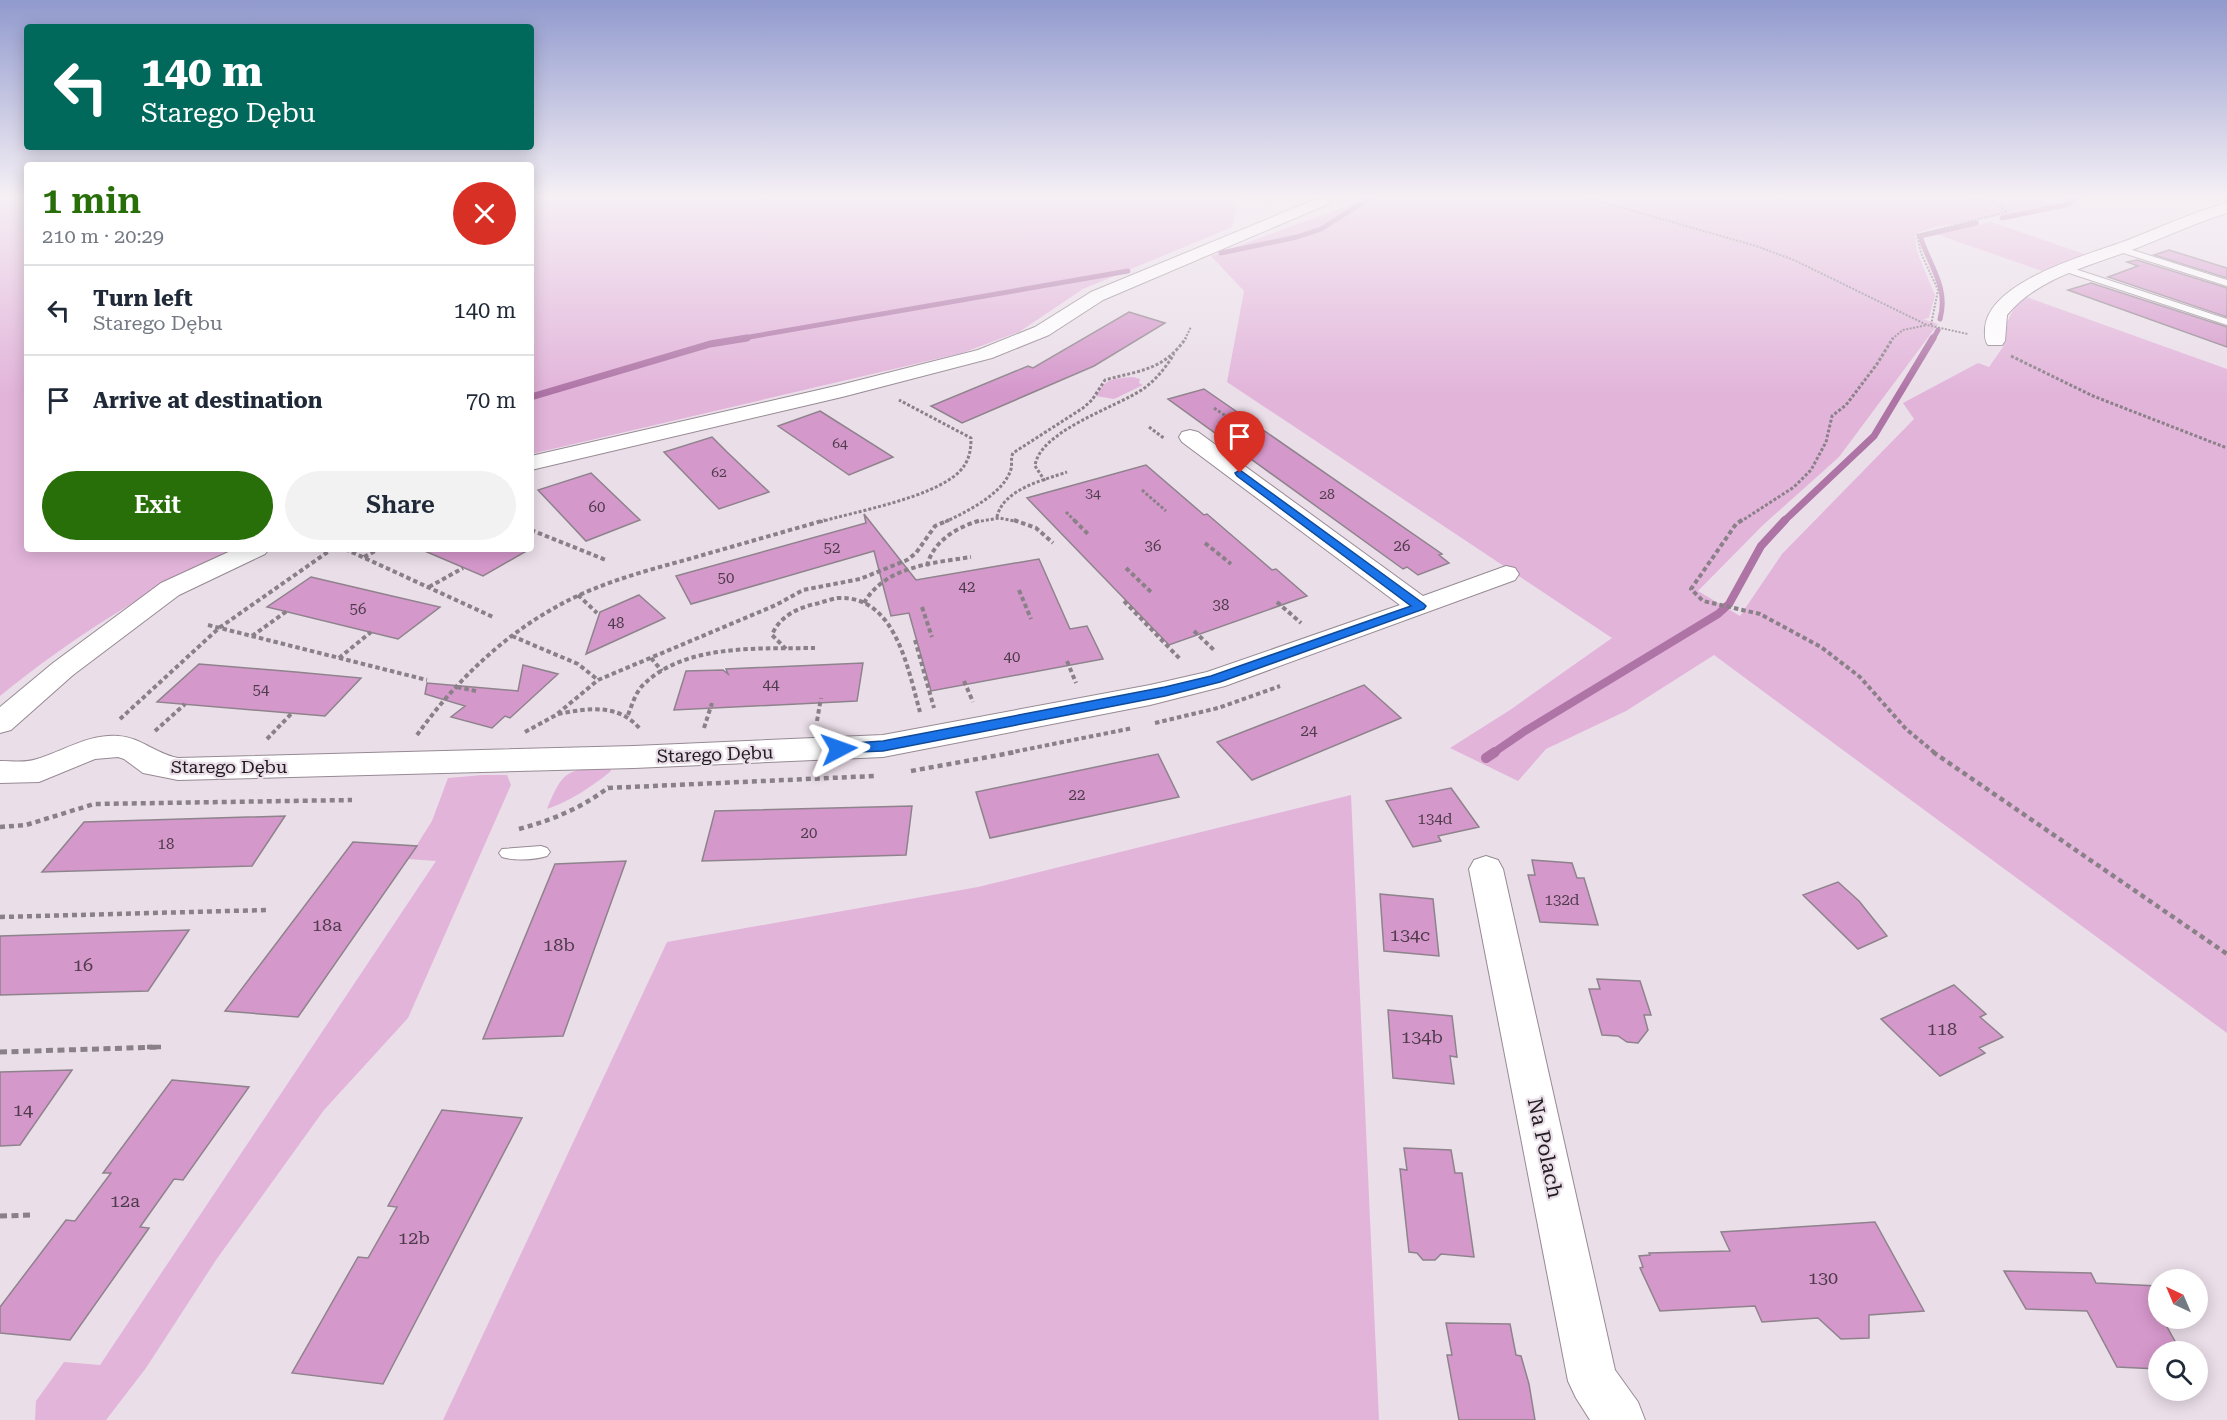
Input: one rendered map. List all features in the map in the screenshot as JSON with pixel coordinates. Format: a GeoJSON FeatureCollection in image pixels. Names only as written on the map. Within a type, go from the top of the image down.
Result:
{"type":"FeatureCollection","features":[{"type":"Feature","properties":{"kind":"street"},"geometry":{"type":"LineString","coordinates":[[534,462],[963,360],[1007,346],[1042,331],[1097,296],[1180,261]]}},
{"type":"Feature","properties":{"kind":"street"},"geometry":{"type":"LineString","coordinates":[[1995,341],[1996,316],[2006,304],[2021,291],[2082,261]]}},
{"type":"Feature","properties":{"kind":"street"},"geometry":{"type":"LineString","coordinates":[[1180,440],[1420,606]]}},
{"type":"Feature","properties":{"kind":"street"},"geometry":{"type":"LineString","coordinates":[[0,723],[63,669],[170,589],[250,552]]}},
{"type":"Feature","properties":{"kind":"street","name":"Starego Dębu"},"geometry":{"type":"LineString","coordinates":[[0,772],[39,771],[90,749],[118,746],[135,751],[154,765],[178,769],[634,757],[883,746],[1150,695],[1215,679],[1506,574]]}},
{"type":"Feature","properties":{"kind":"street","name":"Na Polach"},"geometry":{"type":"LineString","coordinates":[[1486,869],[1593,1381],[1620,1420]]}},
{"type":"Feature","properties":{"kind":"lane"},"geometry":{"type":"LineString","coordinates":[[2159,261],[2227,283]]}},
{"type":"Feature","properties":{"kind":"lane"},"geometry":{"type":"LineString","coordinates":[[2066,269],[2227,322]]}},
{"type":"Feature","properties":{"kind":"lane"},"geometry":{"type":"LineString","coordinates":[[508,853],[541,852]]}},
{"type":"Feature","properties":{"kind":"path"},"geometry":{"type":"LineString","coordinates":[[1797,261],[1929,325],[1995,341],[2008,354],[2093,396],[2227,448]]}},
{"type":"Feature","properties":{"kind":"path"},"geometry":{"type":"LineString","coordinates":[[1925,261],[1938,290],[1929,325]]}},
{"type":"Feature","properties":{"kind":"path"},"geometry":{"type":"LineString","coordinates":[[1929,325],[1903,330],[1893,337],[1877,364],[1846,405],[1832,416],[1826,442],[1811,470],[1794,487],[1736,525],[1691,589],[1695,596],[1703,601],[1754,612],[1773,620],[1835,658],[1860,677],[1906,728],[1938,756],[2227,954]]}},
{"type":"Feature","properties":{"kind":"path"},"geometry":{"type":"LineString","coordinates":[[518,736],[556,715],[597,680],[776,605],[803,590],[841,584],[882,572],[907,560],[916,553],[935,526],[957,518],[977,506],[1007,476],[1011,471],[1013,453],[1083,408],[1092,400],[1105,380],[1135,374],[1174,352],[1183,344],[1191,327]]}},
{"type":"Feature","properties":{"kind":"path"},"geometry":{"type":"LineString","coordinates":[[1045,482],[1035,466],[1036,457],[1043,447],[1096,411],[1143,389],[1165,369],[1174,352]]}},
{"type":"Feature","properties":{"kind":"path"},"geometry":{"type":"LineString","coordinates":[[414,739],[456,686],[512,636],[546,612],[578,595],[620,578],[925,491],[944,483],[960,471],[972,453],[971,438],[868,384]]}},
{"type":"Feature","properties":{"kind":"path"},"geometry":{"type":"LineString","coordinates":[[1214,408],[1236,423]]}},
{"type":"Feature","properties":{"kind":"path"},"geometry":{"type":"LineString","coordinates":[[1149,427],[1180,440]]}},
{"type":"Feature","properties":{"kind":"path"},"geometry":{"type":"LineString","coordinates":[[997,517],[1000,504],[1010,496],[1067,472]]}},
{"type":"Feature","properties":{"kind":"path"},"geometry":{"type":"LineString","coordinates":[[1142,490],[1166,511]]}},
{"type":"Feature","properties":{"kind":"path"},"geometry":{"type":"LineString","coordinates":[[1066,512],[1088,534]]}},
{"type":"Feature","properties":{"kind":"path"},"geometry":{"type":"LineString","coordinates":[[927,566],[932,550],[951,534],[966,525],[997,517],[1035,527],[1053,543]]}},
{"type":"Feature","properties":{"kind":"path"},"geometry":{"type":"LineString","coordinates":[[534,531],[606,561]]}},
{"type":"Feature","properties":{"kind":"path"},"geometry":{"type":"LineString","coordinates":[[1205,543],[1231,564]]}},
{"type":"Feature","properties":{"kind":"path"},"geometry":{"type":"LineString","coordinates":[[114,725],[219,628],[328,552]]}},
{"type":"Feature","properties":{"kind":"path"},"geometry":{"type":"LineString","coordinates":[[352,552],[493,617]]}},
{"type":"Feature","properties":{"kind":"path"},"geometry":{"type":"LineString","coordinates":[[363,557],[373,552]]}},
{"type":"Feature","properties":{"kind":"path"},"geometry":{"type":"LineString","coordinates":[[864,603],[871,588],[886,578],[927,566],[971,557]]}},
{"type":"Feature","properties":{"kind":"path"},"geometry":{"type":"LineString","coordinates":[[429,587],[463,568]]}},
{"type":"Feature","properties":{"kind":"path"},"geometry":{"type":"LineString","coordinates":[[1126,568],[1151,592]]}},
{"type":"Feature","properties":{"kind":"path"},"geometry":{"type":"LineString","coordinates":[[882,572],[886,578]]}},
{"type":"Feature","properties":{"kind":"path"},"geometry":{"type":"LineString","coordinates":[[1019,590],[1030,619]]}},
{"type":"Feature","properties":{"kind":"path"},"geometry":{"type":"LineString","coordinates":[[578,595],[597,613]]}},
{"type":"Feature","properties":{"kind":"path"},"geometry":{"type":"LineString","coordinates":[[786,649],[772,634],[775,626],[796,610],[842,596],[864,603],[890,624],[921,715]]}},
{"type":"Feature","properties":{"kind":"path"},"geometry":{"type":"LineString","coordinates":[[1124,601],[1186,666]]}},
{"type":"Feature","properties":{"kind":"path"},"geometry":{"type":"LineString","coordinates":[[1277,602],[1303,625]]}},
{"type":"Feature","properties":{"kind":"path"},"geometry":{"type":"LineString","coordinates":[[922,606],[932,637]]}},
{"type":"Feature","properties":{"kind":"path"},"geometry":{"type":"LineString","coordinates":[[252,636],[287,611]]}},
{"type":"Feature","properties":{"kind":"path"},"geometry":{"type":"LineString","coordinates":[[208,625],[427,680]]}},
{"type":"Feature","properties":{"kind":"path"},"geometry":{"type":"LineString","coordinates":[[1194,631],[1218,654]]}},
{"type":"Feature","properties":{"kind":"path"},"geometry":{"type":"LineString","coordinates":[[338,658],[371,632]]}},
{"type":"Feature","properties":{"kind":"path"},"geometry":{"type":"LineString","coordinates":[[512,636],[578,664],[597,680]]}},
{"type":"Feature","properties":{"kind":"path"},"geometry":{"type":"LineString","coordinates":[[915,640],[935,713]]}},
{"type":"Feature","properties":{"kind":"path"},"geometry":{"type":"LineString","coordinates":[[628,714],[641,686],[662,671],[693,658],[740,651],[815,648]]}},
{"type":"Feature","properties":{"kind":"path"},"geometry":{"type":"LineString","coordinates":[[651,657],[662,671]]}},
{"type":"Feature","properties":{"kind":"path"},"geometry":{"type":"LineString","coordinates":[[1067,662],[1079,687]]}},
{"type":"Feature","properties":{"kind":"path"},"geometry":{"type":"LineString","coordinates":[[964,681],[975,708]]}},
{"type":"Feature","properties":{"kind":"path"},"geometry":{"type":"LineString","coordinates":[[456,686],[476,691]]}},
{"type":"Feature","properties":{"kind":"path"},"geometry":{"type":"LineString","coordinates":[[816,727],[821,698]]}},
{"type":"Feature","properties":{"kind":"path"},"geometry":{"type":"LineString","coordinates":[[703,731],[712,703]]}},
{"type":"Feature","properties":{"kind":"path"},"geometry":{"type":"LineString","coordinates":[[150,735],[185,704]]}},
{"type":"Feature","properties":{"kind":"path"},"geometry":{"type":"LineString","coordinates":[[519,829],[558,817],[591,800],[624,773],[634,757],[642,733],[628,714],[616,710],[599,709],[556,715]]}},
{"type":"Feature","properties":{"kind":"path"},"geometry":{"type":"LineString","coordinates":[[262,745],[292,713]]}},
{"type":"Feature","properties":{"kind":"path"},"geometry":{"type":"LineString","coordinates":[[0,827],[26,825],[94,804],[352,800]]}},
{"type":"Feature","properties":{"kind":"path"},"geometry":{"type":"LineString","coordinates":[[0,917],[267,910]]}},
{"type":"Feature","properties":{"kind":"path"},"geometry":{"type":"LineString","coordinates":[[0,1052],[161,1047]]}},
{"type":"Feature","properties":{"kind":"path"},"geometry":{"type":"LineString","coordinates":[[0,1216],[31,1215]]}},
{"type":"Feature","properties":{"kind":"shaded area"},"geometry":{"type":"Polygon","coordinates":[[[0,261],[24,261],[24,552],[227,552],[112,616],[55,654],[0,696],[0,261]]]}},
{"type":"Feature","properties":{"kind":"shaded area"},"geometry":{"type":"Polygon","coordinates":[[[534,261],[1150,261],[1083,289],[1019,332],[962,353],[534,453],[534,261]]]}},
{"type":"Feature","properties":{"kind":"shaded area"},"geometry":{"type":"Polygon","coordinates":[[[1216,261],[1921,261],[1935,295],[1929,318],[1923,319],[1938,324],[1839,457],[1762,526],[1698,591],[1740,616],[1782,554],[1914,419],[1903,403],[1978,363],[1989,367],[2003,347],[2003,330],[2021,295],[2227,369],[2227,1033],[1714,655],[1626,711],[1546,749],[1518,781],[1450,748],[1510,710],[1612,638],[1227,382],[1244,291],[1216,261]]]}},
{"type":"Feature","properties":{"kind":"shaded area"},"geometry":{"type":"Polygon","coordinates":[[[2014,261],[2072,261],[2045,272],[2014,261]]]}},
{"type":"Feature","properties":{"kind":"shaded area"},"geometry":{"type":"Polygon","coordinates":[[[1133,377],[1140,379],[1139,383],[1143,385],[1114,399],[1096,396],[1107,382],[1133,377]]]}},
{"type":"Feature","properties":{"kind":"shaded area"},"geometry":{"type":"Polygon","coordinates":[[[609,767],[611,771],[588,788],[565,802],[547,809],[557,787],[568,774],[583,769],[609,767]]]}},
{"type":"Feature","properties":{"kind":"shaded area"},"geometry":{"type":"Polygon","coordinates":[[[507,775],[511,785],[408,1018],[324,1110],[216,1260],[146,1368],[106,1420],[35,1420],[36,1401],[64,1362],[100,1365],[436,861],[408,859],[432,821],[448,778],[507,775]]]}},
{"type":"Feature","properties":{"kind":"shaded area"},"geometry":{"type":"Polygon","coordinates":[[[1351,795],[1379,1420],[443,1420],[667,942],[978,887],[1351,795]]]}},
{"type":"Feature","properties":{"kind":"building"},"geometry":{"type":"Polygon","coordinates":[[[2141,261],[2227,288],[2227,317],[2108,277],[2138,266],[2127,262],[2141,261]]]}},
{"type":"Feature","properties":{"kind":"building"},"geometry":{"type":"Polygon","coordinates":[[[2174,261],[2205,261],[2227,268],[2227,278],[2174,261]]]}},
{"type":"Feature","properties":{"kind":"building"},"geometry":{"type":"Polygon","coordinates":[[[2091,283],[2227,327],[2227,347],[2068,290],[2091,283]]]}},
{"type":"Feature","properties":{"kind":"building"},"geometry":{"type":"Polygon","coordinates":[[[1129,312],[1165,323],[1094,366],[962,423],[931,406],[1028,366],[1033,368],[1129,312]]]}},
{"type":"Feature","properties":{"kind":"building"},"geometry":{"type":"Polygon","coordinates":[[[1204,389],[1442,554],[1439,555],[1449,563],[1418,575],[1407,567],[1403,569],[1168,399],[1204,389]]]}},
{"type":"Feature","properties":{"kind":"building"},"geometry":{"type":"Polygon","coordinates":[[[820,411],[893,457],[849,475],[778,426],[820,411]]]}},
{"type":"Feature","properties":{"kind":"building"},"geometry":{"type":"Polygon","coordinates":[[[712,437],[769,492],[719,509],[664,452],[712,437]]]}},
{"type":"Feature","properties":{"kind":"building"},"geometry":{"type":"Polygon","coordinates":[[[1146,465],[1204,515],[1207,514],[1272,570],[1276,569],[1307,596],[1169,645],[1027,498],[1146,465]]]}},
{"type":"Feature","properties":{"kind":"building"},"geometry":{"type":"Polygon","coordinates":[[[591,473],[640,520],[586,541],[538,490],[591,473]]]}},
{"type":"Feature","properties":{"kind":"building"},"geometry":{"type":"Polygon","coordinates":[[[864,514],[916,580],[1039,559],[1070,629],[1087,626],[1103,659],[931,691],[909,613],[891,616],[874,551],[691,604],[676,576],[866,523],[864,514]]]}},
{"type":"Feature","properties":{"kind":"building"},"geometry":{"type":"Polygon","coordinates":[[[427,552],[525,552],[483,576],[427,552]]]}},
{"type":"Feature","properties":{"kind":"building"},"geometry":{"type":"Polygon","coordinates":[[[311,577],[440,607],[398,639],[267,607],[311,577]]]}},
{"type":"Feature","properties":{"kind":"building"},"geometry":{"type":"Polygon","coordinates":[[[639,595],[665,618],[586,654],[600,612],[639,595]]]}},
{"type":"Feature","properties":{"kind":"building"},"geometry":{"type":"Polygon","coordinates":[[[863,663],[857,701],[674,710],[686,671],[723,670],[728,674],[726,669],[863,663]]]}},
{"type":"Feature","properties":{"kind":"building"},"geometry":{"type":"Polygon","coordinates":[[[199,664],[361,678],[325,716],[157,702],[199,664]]]}},
{"type":"Feature","properties":{"kind":"building"},"geometry":{"type":"Polygon","coordinates":[[[523,665],[558,674],[510,718],[505,716],[492,728],[451,717],[465,706],[425,694],[427,683],[518,691],[523,665]]]}},
{"type":"Feature","properties":{"kind":"building"},"geometry":{"type":"Polygon","coordinates":[[[1364,685],[1401,718],[1252,780],[1217,742],[1364,685]]]}},
{"type":"Feature","properties":{"kind":"building"},"geometry":{"type":"Polygon","coordinates":[[[1158,754],[1179,797],[990,838],[976,792],[1158,754]]]}},
{"type":"Feature","properties":{"kind":"building"},"geometry":{"type":"Polygon","coordinates":[[[1451,788],[1479,827],[1438,836],[1441,841],[1413,847],[1386,801],[1451,788]]]}},
{"type":"Feature","properties":{"kind":"building"},"geometry":{"type":"Polygon","coordinates":[[[912,806],[906,855],[702,861],[715,811],[912,806]]]}},
{"type":"Feature","properties":{"kind":"building"},"geometry":{"type":"Polygon","coordinates":[[[285,816],[252,866],[42,872],[84,822],[285,816]]]}},
{"type":"Feature","properties":{"kind":"building"},"geometry":{"type":"Polygon","coordinates":[[[353,842],[417,846],[298,1017],[225,1011],[353,842]]]}},
{"type":"Feature","properties":{"kind":"building"},"geometry":{"type":"Polygon","coordinates":[[[1532,860],[1572,863],[1577,878],[1584,878],[1598,925],[1540,922],[1528,875],[1535,875],[1532,860]]]}},
{"type":"Feature","properties":{"kind":"building"},"geometry":{"type":"Polygon","coordinates":[[[626,861],[563,1036],[483,1039],[555,864],[626,861]]]}},
{"type":"Feature","properties":{"kind":"building"},"geometry":{"type":"Polygon","coordinates":[[[1838,882],[1859,901],[1887,936],[1858,949],[1803,895],[1838,882]]]}},
{"type":"Feature","properties":{"kind":"building"},"geometry":{"type":"Polygon","coordinates":[[[1380,894],[1433,899],[1439,956],[1384,951],[1380,894]]]}},
{"type":"Feature","properties":{"kind":"building"},"geometry":{"type":"Polygon","coordinates":[[[189,930],[148,991],[0,995],[0,936],[189,930]]]}},
{"type":"Feature","properties":{"kind":"building"},"geometry":{"type":"Polygon","coordinates":[[[1597,979],[1640,981],[1651,1015],[1644,1015],[1648,1030],[1638,1043],[1627,1042],[1618,1036],[1602,1035],[1589,989],[1600,989],[1597,979]]]}},
{"type":"Feature","properties":{"kind":"building"},"geometry":{"type":"Polygon","coordinates":[[[1954,985],[1986,1014],[1980,1017],[2003,1037],[1979,1048],[1985,1053],[1940,1076],[1881,1019],[1954,985]]]}},
{"type":"Feature","properties":{"kind":"building"},"geometry":{"type":"Polygon","coordinates":[[[1388,1010],[1452,1016],[1457,1057],[1450,1056],[1454,1084],[1393,1078],[1388,1010]]]}},
{"type":"Feature","properties":{"kind":"building"},"geometry":{"type":"Polygon","coordinates":[[[72,1070],[20,1145],[0,1146],[0,1072],[72,1070]]]}},
{"type":"Feature","properties":{"kind":"building"},"geometry":{"type":"Polygon","coordinates":[[[172,1080],[249,1087],[183,1180],[174,1179],[140,1227],[149,1228],[70,1340],[0,1333],[0,1307],[66,1220],[75,1221],[111,1173],[103,1173],[172,1080]]]}},
{"type":"Feature","properties":{"kind":"building"},"geometry":{"type":"Polygon","coordinates":[[[442,1110],[522,1118],[383,1384],[292,1373],[358,1257],[368,1258],[397,1207],[388,1206],[442,1110]]]}},
{"type":"Feature","properties":{"kind":"building"},"geometry":{"type":"Polygon","coordinates":[[[1404,1148],[1451,1150],[1455,1173],[1462,1173],[1474,1257],[1441,1254],[1435,1260],[1423,1260],[1417,1253],[1409,1252],[1400,1169],[1407,1170],[1404,1148]]]}},
{"type":"Feature","properties":{"kind":"building"},"geometry":{"type":"Polygon","coordinates":[[[1875,1222],[1924,1311],[1869,1315],[1869,1338],[1841,1339],[1818,1318],[1762,1322],[1755,1306],[1660,1311],[1640,1268],[1643,1267],[1639,1256],[1650,1255],[1649,1253],[1730,1251],[1721,1232],[1875,1222]]]}},
{"type":"Feature","properties":{"kind":"building"},"geometry":{"type":"Polygon","coordinates":[[[2004,1271],[2091,1273],[2096,1283],[2148,1286],[2148,1329],[2168,1329],[2175,1341],[2148,1341],[2148,1369],[2117,1367],[2087,1311],[2026,1309],[2004,1271]]]}},
{"type":"Feature","properties":{"kind":"building"},"geometry":{"type":"Polygon","coordinates":[[[1446,1323],[1510,1324],[1516,1355],[1521,1356],[1529,1384],[1535,1420],[1459,1420],[1447,1355],[1452,1355],[1446,1323]]]}},
{"type":"Feature","properties":{"kind":"waterway"},"geometry":{"type":"LineString","coordinates":[[1930,261],[1942,297],[1940,319]]}},
{"type":"Feature","properties":{"kind":"waterway"},"geometry":{"type":"LineString","coordinates":[[738,339],[1128,271]]}},
{"type":"Feature","properties":{"kind":"waterway"},"geometry":{"type":"LineString","coordinates":[[1933,339],[1938,330]]}},
{"type":"Feature","properties":{"kind":"waterway"},"geometry":{"type":"LineString","coordinates":[[534,396],[710,344],[747,338]]}},
{"type":"Feature","properties":{"kind":"waterway"},"geometry":{"type":"LineString","coordinates":[[1784,521],[1874,436],[1933,338]]}},
{"type":"Feature","properties":{"kind":"waterway"},"geometry":{"type":"LineString","coordinates":[[1493,753],[1525,731],[1718,614],[1729,604],[1761,546],[1784,521]]}},
{"type":"Feature","properties":{"kind":"waterway"},"geometry":{"type":"LineString","coordinates":[[1486,758],[1495,752]]}},
{"type":"Feature","properties":{"kind":"route"},"geometry":{"type":"LineString","coordinates":[[839,749],[883,746],[1165,692],[1215,679],[1420,606],[1240,473]]}}]}
